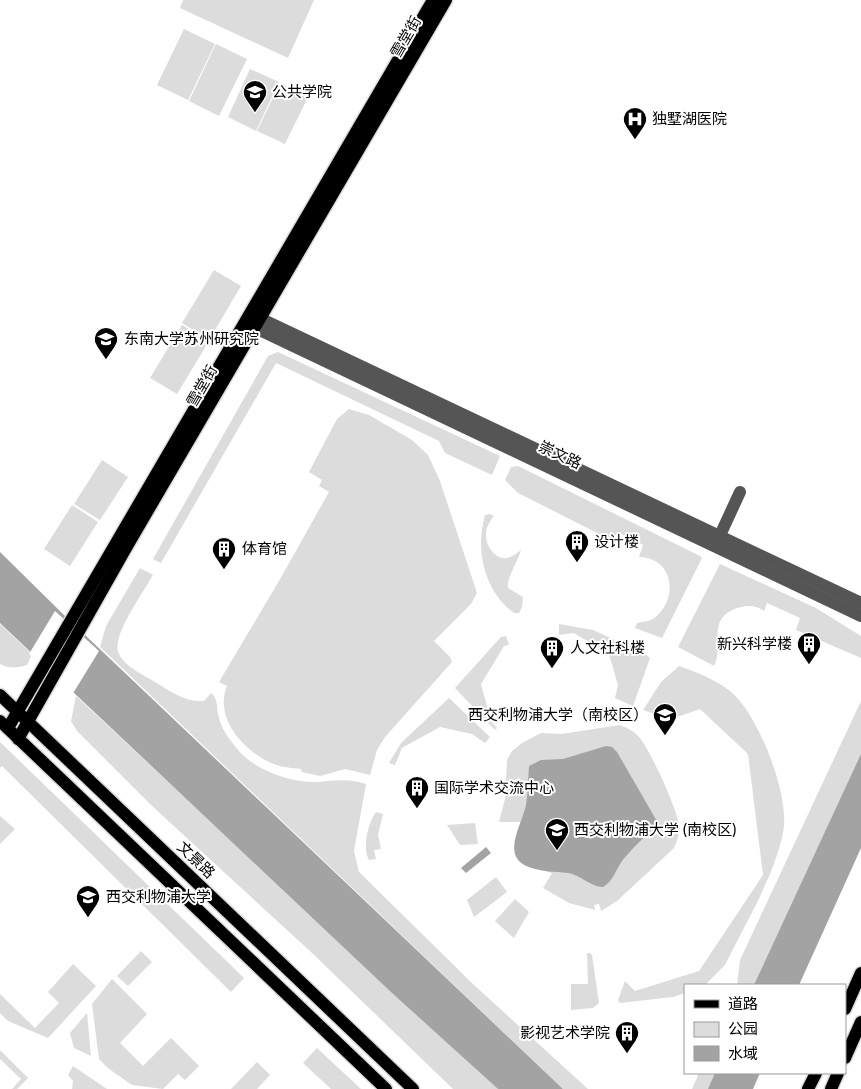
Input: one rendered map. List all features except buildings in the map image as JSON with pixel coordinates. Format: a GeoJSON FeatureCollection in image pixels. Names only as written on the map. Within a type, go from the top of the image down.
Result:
{"type":"FeatureCollection","features":[{"type":"Feature","properties":{"kind":"main road","name":"雪堂街"},"geometry":{"type":"LineString","coordinates":[[4,725],[18,712],[42,670],[77,622],[252,320],[433,0]]}},
{"type":"Feature","properties":{"kind":"main road","name":"雪堂街"},"geometry":{"type":"LineString","coordinates":[[252,320],[446,0]]}},
{"type":"Feature","properties":{"kind":"main road","name":"雪堂街"},"geometry":{"type":"LineString","coordinates":[[18,739],[52,679],[77,622]]}},
{"type":"Feature","properties":{"kind":"main road","name":"文景路"},"geometry":{"type":"LineString","coordinates":[[0,695],[413,1089]]}},
{"type":"Feature","properties":{"kind":"main road"},"geometry":{"type":"LineString","coordinates":[[4,725],[386,1089]]}},
{"type":"Feature","properties":{"kind":"main road"},"geometry":{"type":"LineString","coordinates":[[846,1007],[861,973]]}},
{"type":"Feature","properties":{"kind":"main road"},"geometry":{"type":"LineString","coordinates":[[846,1056],[861,1022]]}},
{"type":"Feature","properties":{"kind":"main road"},"geometry":{"type":"LineString","coordinates":[[808,1089],[816,1074]]}},
{"type":"Feature","properties":{"kind":"main road"},"geometry":{"type":"LineString","coordinates":[[831,1089],[838,1074]]}},
{"type":"Feature","properties":{"kind":"street","name":"崇文路"},"geometry":{"type":"LineString","coordinates":[[252,320],[717,542],[861,616]]}},
{"type":"Feature","properties":{"kind":"street"},"geometry":{"type":"LineString","coordinates":[[717,542],[739,496]]}},
{"type":"Feature","properties":{"kind":"street","name":"崇文路"},"geometry":{"type":"LineString","coordinates":[[717,542],[861,603]]}},
{"type":"Feature","properties":{"kind":"green space"},"geometry":{"type":"Polygon","coordinates":[[[183,0],[314,0],[288,58],[180,8],[183,0]]]}},
{"type":"Feature","properties":{"kind":"green space"},"geometry":{"type":"Polygon","coordinates":[[[184,29],[215,44],[188,100],[157,85],[184,29]]]}},
{"type":"Feature","properties":{"kind":"green space"},"geometry":{"type":"Polygon","coordinates":[[[216,44],[247,59],[219,116],[189,101],[216,44]]]}},
{"type":"Feature","properties":{"kind":"green space"},"geometry":{"type":"Polygon","coordinates":[[[250,69],[279,82],[256,131],[228,117],[250,69]]]}},
{"type":"Feature","properties":{"kind":"green space"},"geometry":{"type":"Polygon","coordinates":[[[280,83],[308,97],[285,144],[257,131],[280,83]]]}},
{"type":"Feature","properties":{"kind":"green space"},"geometry":{"type":"Polygon","coordinates":[[[214,270],[241,286],[209,340],[182,323],[214,270]]]}},
{"type":"Feature","properties":{"kind":"green space"},"geometry":{"type":"Polygon","coordinates":[[[182,325],[209,341],[177,394],[150,378],[182,325]]]}},
{"type":"Feature","properties":{"kind":"green space"},"geometry":{"type":"Polygon","coordinates":[[[278,352],[500,456],[492,475],[445,453],[439,441],[276,363],[161,563],[153,559],[268,356],[278,352]]]}},
{"type":"Feature","properties":{"kind":"green space"},"geometry":{"type":"Polygon","coordinates":[[[349,409],[369,415],[412,440],[428,455],[440,481],[477,593],[471,604],[434,641],[450,657],[452,662],[385,737],[377,750],[370,775],[345,769],[320,776],[302,772],[301,769],[274,764],[250,750],[234,732],[228,721],[224,710],[227,686],[219,682],[329,492],[319,486],[322,480],[309,472],[337,419],[349,409]]]}},
{"type":"Feature","properties":{"kind":"green space"},"geometry":{"type":"Polygon","coordinates":[[[102,460],[128,477],[100,520],[74,504],[102,460]]]}},
{"type":"Feature","properties":{"kind":"green space"},"geometry":{"type":"Polygon","coordinates":[[[518,466],[702,558],[662,638],[635,628],[637,623],[653,619],[667,602],[669,582],[666,573],[660,565],[651,559],[639,557],[643,545],[617,532],[613,541],[518,493],[505,480],[511,467],[518,466]]]}},
{"type":"Feature","properties":{"kind":"green space"},"geometry":{"type":"Polygon","coordinates":[[[72,505],[98,522],[70,566],[44,549],[72,505]]]}},
{"type":"Feature","properties":{"kind":"green space"},"geometry":{"type":"Polygon","coordinates":[[[490,514],[494,516],[487,527],[486,538],[492,551],[499,557],[507,558],[521,550],[508,584],[508,588],[523,597],[519,613],[514,613],[495,593],[484,569],[481,542],[482,528],[485,515],[490,514]]]}},
{"type":"Feature","properties":{"kind":"green space"},"geometry":{"type":"Polygon","coordinates":[[[720,564],[816,608],[861,636],[861,658],[796,630],[800,618],[767,603],[764,611],[756,607],[744,606],[730,611],[723,617],[719,624],[718,650],[714,666],[678,647],[720,564]]]}},
{"type":"Feature","properties":{"kind":"green space"},"geometry":{"type":"Polygon","coordinates":[[[140,568],[153,575],[123,626],[118,646],[122,659],[135,670],[184,698],[204,701],[211,693],[214,695],[220,723],[227,736],[239,751],[254,764],[285,778],[306,782],[347,780],[366,784],[354,851],[359,872],[474,985],[588,1089],[563,1089],[100,647],[106,626],[140,568]]]}},
{"type":"Feature","properties":{"kind":"green space"},"geometry":{"type":"Polygon","coordinates":[[[0,624],[32,654],[27,665],[14,668],[0,664],[0,624]]]}},
{"type":"Feature","properties":{"kind":"green space"},"geometry":{"type":"Polygon","coordinates":[[[559,624],[593,630],[650,658],[633,706],[615,698],[618,685],[609,654],[574,633],[559,635],[559,624]]]}},
{"type":"Feature","properties":{"kind":"green space"},"geometry":{"type":"Polygon","coordinates":[[[506,636],[509,645],[504,646],[481,684],[491,721],[497,728],[495,730],[455,688],[501,637],[506,636]]]}},
{"type":"Feature","properties":{"kind":"green space"},"geometry":{"type":"Polygon","coordinates":[[[679,666],[718,683],[741,702],[761,736],[777,778],[784,817],[783,833],[779,850],[766,883],[725,965],[706,984],[684,984],[684,993],[673,997],[620,1003],[618,1000],[625,981],[635,991],[699,971],[763,875],[748,754],[700,709],[660,723],[660,716],[643,710],[661,682],[679,666]]]}},
{"type":"Feature","properties":{"kind":"green space"},"geometry":{"type":"Polygon","coordinates":[[[76,696],[498,1089],[453,1089],[311,952],[151,805],[77,731],[71,721],[76,696]]]}},
{"type":"Feature","properties":{"kind":"green space"},"geometry":{"type":"Polygon","coordinates":[[[449,698],[490,737],[485,743],[472,734],[440,727],[402,748],[395,765],[389,763],[401,743],[449,698]]]}},
{"type":"Feature","properties":{"kind":"green space"},"geometry":{"type":"Polygon","coordinates":[[[861,701],[861,757],[756,984],[737,984],[740,960],[861,701]]]}},
{"type":"Feature","properties":{"kind":"green space"},"geometry":{"type":"Polygon","coordinates":[[[620,725],[637,735],[650,754],[674,807],[679,832],[674,848],[617,901],[601,911],[599,904],[594,905],[595,910],[569,903],[543,888],[552,873],[524,865],[515,853],[520,822],[499,822],[505,799],[507,760],[512,751],[522,743],[541,733],[561,734],[620,725]]]}},
{"type":"Feature","properties":{"kind":"green space"},"geometry":{"type":"Polygon","coordinates":[[[0,742],[244,978],[231,992],[2,766],[0,768],[0,742]]]}},
{"type":"Feature","properties":{"kind":"green space"},"geometry":{"type":"Polygon","coordinates":[[[376,812],[383,814],[378,835],[381,849],[374,850],[376,859],[369,860],[366,842],[371,822],[376,812]]]}},
{"type":"Feature","properties":{"kind":"green space"},"geometry":{"type":"Polygon","coordinates":[[[0,816],[15,829],[0,844],[0,816]]]}},
{"type":"Feature","properties":{"kind":"green space"},"geometry":{"type":"Polygon","coordinates":[[[475,823],[478,844],[460,845],[447,825],[475,823]]]}},
{"type":"Feature","properties":{"kind":"green space"},"geometry":{"type":"Polygon","coordinates":[[[496,877],[507,892],[474,917],[467,900],[496,877]]]}},
{"type":"Feature","properties":{"kind":"green space"},"geometry":{"type":"Polygon","coordinates":[[[515,899],[529,912],[514,938],[495,921],[515,899]]]}},
{"type":"Feature","properties":{"kind":"green space"},"geometry":{"type":"Polygon","coordinates":[[[141,951],[152,962],[128,986],[117,976],[141,951]]]}},
{"type":"Feature","properties":{"kind":"green space"},"geometry":{"type":"Polygon","coordinates":[[[587,953],[592,955],[599,1003],[593,1008],[571,1010],[571,984],[588,984],[587,953]]]}},
{"type":"Feature","properties":{"kind":"green space"},"geometry":{"type":"Polygon","coordinates":[[[73,964],[96,986],[48,1038],[8,1021],[0,1013],[0,994],[35,1028],[59,1003],[48,992],[73,964]]]}},
{"type":"Feature","properties":{"kind":"green space"},"geometry":{"type":"Polygon","coordinates":[[[112,979],[147,1014],[120,1043],[143,1066],[171,1038],[199,1066],[185,1080],[178,1074],[163,1089],[132,1085],[109,1069],[99,1059],[92,1004],[112,979]]]}},
{"type":"Feature","properties":{"kind":"green space"},"geometry":{"type":"Polygon","coordinates":[[[87,1013],[91,1056],[74,1048],[70,1033],[87,1013]]]}},
{"type":"Feature","properties":{"kind":"green space"},"geometry":{"type":"Polygon","coordinates":[[[317,1048],[361,1089],[331,1089],[303,1063],[317,1048]]]}},
{"type":"Feature","properties":{"kind":"green space"},"geometry":{"type":"Polygon","coordinates":[[[0,1050],[28,1078],[17,1089],[12,1089],[21,1079],[0,1059],[0,1050]]]}},
{"type":"Feature","properties":{"kind":"green space"},"geometry":{"type":"Polygon","coordinates":[[[257,1062],[270,1075],[257,1089],[231,1089],[257,1062]]]}},
{"type":"Feature","properties":{"kind":"green space"},"geometry":{"type":"Polygon","coordinates":[[[73,1066],[107,1089],[72,1089],[73,1081],[68,1075],[73,1066]]]}},
{"type":"Feature","properties":{"kind":"green space"},"geometry":{"type":"Polygon","coordinates":[[[699,1074],[716,1074],[709,1089],[692,1089],[699,1074]]]}},
{"type":"Feature","properties":{"kind":"water"},"geometry":{"type":"Polygon","coordinates":[[[0,552],[563,1089],[498,1089],[391,992],[2,625],[0,623],[0,552]]]}},
{"type":"Feature","properties":{"kind":"water"},"geometry":{"type":"Polygon","coordinates":[[[606,746],[612,747],[617,752],[658,823],[626,856],[612,879],[603,887],[594,885],[573,874],[542,870],[523,864],[515,855],[514,849],[516,834],[526,805],[529,766],[541,760],[563,759],[606,746]]]}},
{"type":"Feature","properties":{"kind":"water"},"geometry":{"type":"Polygon","coordinates":[[[861,754],[861,848],[799,984],[754,984],[861,754]]]}},
{"type":"Feature","properties":{"kind":"water"},"geometry":{"type":"Polygon","coordinates":[[[486,847],[491,853],[466,873],[461,868],[486,847]]]}},
{"type":"Feature","properties":{"kind":"water"},"geometry":{"type":"Polygon","coordinates":[[[715,1074],[760,1074],[753,1089],[708,1089],[715,1074]]]}},
{"type":"Feature","properties":{"kind":"pier"},"geometry":{"type":"Polygon","coordinates":[[[55,611],[99,651],[72,695],[29,654],[55,611]]]}},
{"type":"Feature","properties":{"kind":"place","name":"公共学院"},"geometry":{"type":"Point","coordinates":[255,113]}},
{"type":"Feature","properties":{"kind":"place","name":"独墅湖医院"},"geometry":{"type":"Point","coordinates":[635,140]}},
{"type":"Feature","properties":{"kind":"place","name":"东南大学苏州研究院"},"geometry":{"type":"Point","coordinates":[106,360]}},
{"type":"Feature","properties":{"kind":"place","name":"设计楼"},"geometry":{"type":"Point","coordinates":[577,563]}},
{"type":"Feature","properties":{"kind":"place","name":"体育馆"},"geometry":{"type":"Point","coordinates":[224,570]}},
{"type":"Feature","properties":{"kind":"place","name":"新兴科学楼"},"geometry":{"type":"Point","coordinates":[809,665]}},
{"type":"Feature","properties":{"kind":"place","name":"人文社科楼"},"geometry":{"type":"Point","coordinates":[552,669]}},
{"type":"Feature","properties":{"kind":"place","name":"西交利物浦大学（南校区）"},"geometry":{"type":"Point","coordinates":[665,736]}},
{"type":"Feature","properties":{"kind":"place","name":"国际学术交流中心"},"geometry":{"type":"Point","coordinates":[417,809]}},
{"type":"Feature","properties":{"kind":"place","name":"西交利物浦大学 (南校区)"},"geometry":{"type":"Point","coordinates":[557,851]}},
{"type":"Feature","properties":{"kind":"place","name":"西交利物浦大学"},"geometry":{"type":"Point","coordinates":[88,918]}},
{"type":"Feature","properties":{"kind":"place","name":"影视艺术学院"},"geometry":{"type":"Point","coordinates":[627,1054]}}]}
